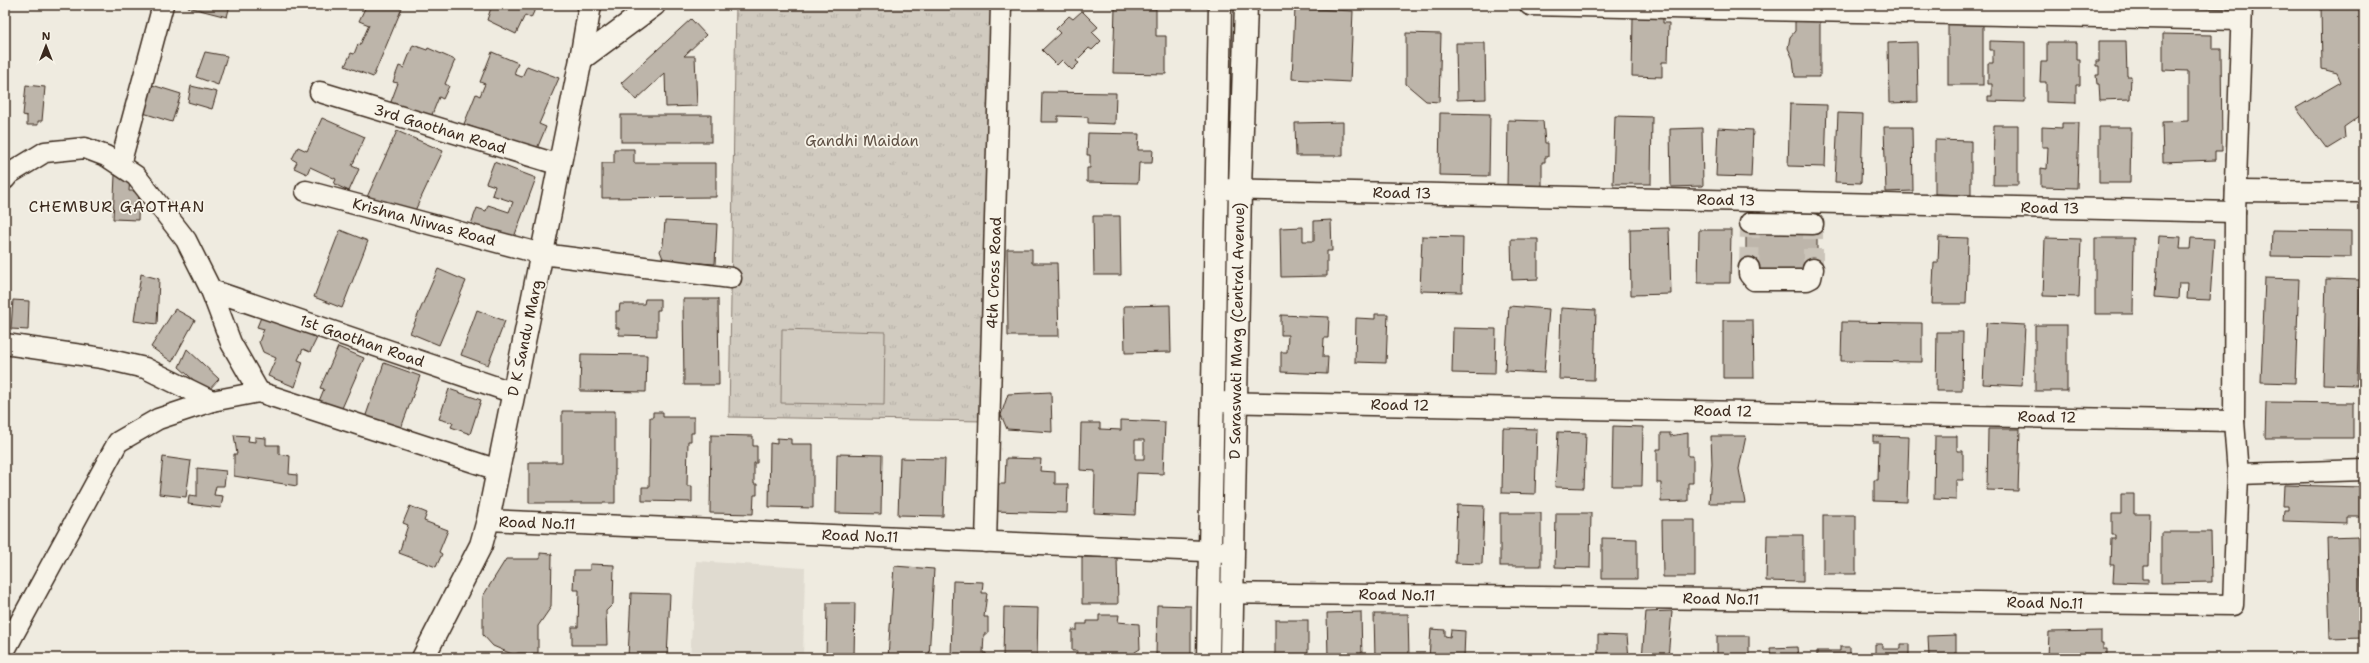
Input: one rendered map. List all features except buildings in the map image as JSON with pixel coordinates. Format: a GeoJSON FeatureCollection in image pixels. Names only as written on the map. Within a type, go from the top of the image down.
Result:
{"type":"FeatureCollection","features":[{"type":"Feature","properties":{"kind":"main road","name":"D K Sandu Marg"},"geometry":{"type":"LineString","coordinates":[[423,658],[481,544],[488,520],[581,59],[590,5]]}},
{"type":"Feature","properties":{"kind":"main road"},"geometry":{"type":"LineString","coordinates":[[581,59],[654,5]]}},
{"type":"Feature","properties":{"kind":"main road","name":"D Saraswati Marg (Central Avenue)"},"geometry":{"type":"LineString","coordinates":[[1208,658],[1220,5]]}},
{"type":"Feature","properties":{"kind":"main road","name":"D Saraswati Marg (Central Avenue)"},"geometry":{"type":"LineString","coordinates":[[1230,658],[1240,189],[1246,5]]}},
{"type":"Feature","properties":{"kind":"street"},"geometry":{"type":"LineString","coordinates":[[120,165],[163,5]]}},
{"type":"Feature","properties":{"kind":"street","name":"4th Cross Road"},"geometry":{"type":"LineString","coordinates":[[986,542],[1001,5]]}},
{"type":"Feature","properties":{"kind":"street"},"geometry":{"type":"LineString","coordinates":[[1530,5],[2242,12],[2235,212],[2234,421],[2238,474],[2364,470]]}},
{"type":"Feature","properties":{"kind":"street","name":"3rd Gaothan Road"},"geometry":{"type":"LineString","coordinates":[[320,92],[560,165]]}},
{"type":"Feature","properties":{"kind":"street"},"geometry":{"type":"LineString","coordinates":[[5,179],[9,174],[45,152],[85,148],[106,156],[136,176],[182,234],[211,290],[230,344],[259,392]]}},
{"type":"Feature","properties":{"kind":"street","name":"Road 13"},"geometry":{"type":"LineString","coordinates":[[1217,189],[2235,212]]}},
{"type":"Feature","properties":{"kind":"street","name":"Krishna Niwas Road"},"geometry":{"type":"LineString","coordinates":[[306,191],[542,254],[731,278]]}},
{"type":"Feature","properties":{"kind":"street"},"geometry":{"type":"LineString","coordinates":[[2236,191],[2364,192]]}},
{"type":"Feature","properties":{"kind":"street"},"geometry":{"type":"LineString","coordinates":[[1751,201],[1750,225],[1813,226],[1814,202]]}},
{"type":"Feature","properties":{"kind":"street"},"geometry":{"type":"LineString","coordinates":[[1749,268],[1749,274],[1754,280],[1807,280],[1811,278],[1812,269]]}},
{"type":"Feature","properties":{"kind":"street","name":"1st Gaothan Road"},"geometry":{"type":"LineString","coordinates":[[211,290],[514,393]]}},
{"type":"Feature","properties":{"kind":"street"},"geometry":{"type":"LineString","coordinates":[[5,344],[102,358],[145,368],[212,401]]}},
{"type":"Feature","properties":{"kind":"street"},"geometry":{"type":"LineString","coordinates":[[5,650],[118,442],[158,419],[212,401],[259,392],[498,470]]}},
{"type":"Feature","properties":{"kind":"street","name":"Road 12"},"geometry":{"type":"LineString","coordinates":[[1213,402],[2234,421]]}},
{"type":"Feature","properties":{"kind":"street","name":"Road No.11"},"geometry":{"type":"LineString","coordinates":[[1209,593],[2233,605],[2238,474]]}},
{"type":"Feature","properties":{"kind":"street","name":"Road No.11"},"geometry":{"type":"LineString","coordinates":[[488,520],[1233,552]]}},
{"type":"Feature","properties":{"kind":"shaded area"},"geometry":{"type":"Polygon","coordinates":[[[696,561],[805,568],[803,658],[690,658],[696,561]]]}},
{"type":"Feature","properties":{"kind":"green space","name":"Gandhi Maidan"},"geometry":{"type":"Polygon","coordinates":[[[736,5],[992,5],[985,421],[729,417],[736,5]]]}},
{"type":"Feature","properties":{"kind":"green space"},"geometry":{"type":"Polygon","coordinates":[[[782,329],[885,332],[884,405],[781,403],[782,329]]]}},
{"type":"Feature","properties":{"kind":"tunnel"},"geometry":{"type":"LineString","coordinates":[[1749,268],[1750,227]]}},
{"type":"Feature","properties":{"kind":"tunnel"},"geometry":{"type":"LineString","coordinates":[[1813,228],[1813,269]]}},
{"type":"Feature","properties":{"kind":"district","name":"CHEMBUR GAOTHAN"},"geometry":{"type":"Point","coordinates":[117,206]}}]}
